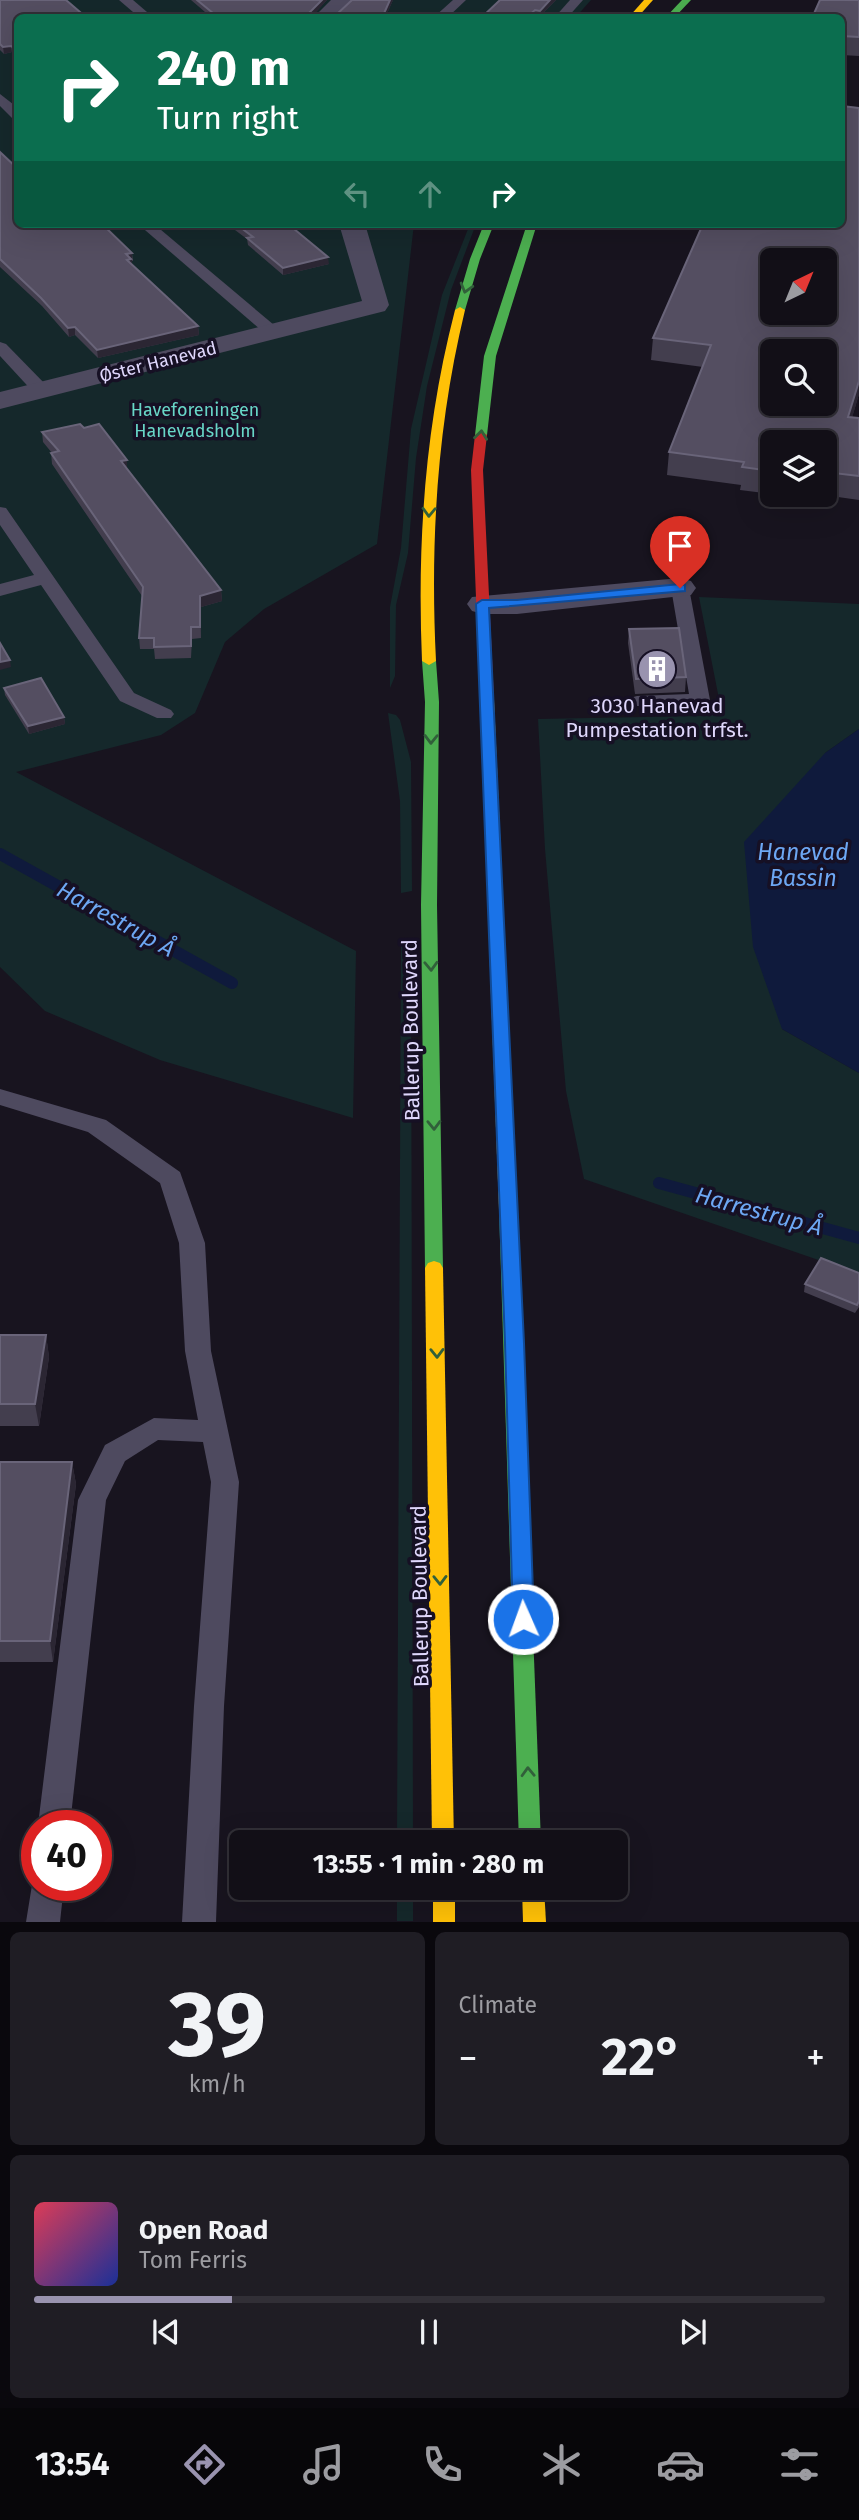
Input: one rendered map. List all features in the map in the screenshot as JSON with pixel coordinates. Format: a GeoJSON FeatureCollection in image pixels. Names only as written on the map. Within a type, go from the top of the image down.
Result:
{"type":"FeatureCollection","features":[{"type":"Feature","properties":{"kind":"street"},"geometry":{"type":"LineString","coordinates":[[328,14],[344,0]]}},
{"type":"Feature","properties":{"kind":"street"},"geometry":{"type":"LineString","coordinates":[[636,14],[649,0]]}},
{"type":"Feature","properties":{"kind":"street"},"geometry":{"type":"LineString","coordinates":[[673,14],[687,0]]}},
{"type":"Feature","properties":{"kind":"street","name":"Øster Hanevad"},"geometry":{"type":"LineString","coordinates":[[0,401],[376,305],[353,228]]}},
{"type":"Feature","properties":{"kind":"street","name":"Ballerup Boulevard"},"geometry":{"type":"LineString","coordinates":[[443,1830],[429,905],[432,702],[426,598],[430,471],[446,356],[475,259],[487,228]]}},
{"type":"Feature","properties":{"kind":"street"},"geometry":{"type":"LineString","coordinates":[[530,1830],[514,1343],[477,470],[490,356],[531,228]]}},
{"type":"Feature","properties":{"kind":"street"},"geometry":{"type":"LineString","coordinates":[[482,604],[517,604],[680,588]]}},
{"type":"Feature","properties":{"kind":"street"},"geometry":{"type":"LineString","coordinates":[[443,1900],[444,1922]]}},
{"type":"Feature","properties":{"kind":"street"},"geometry":{"type":"LineString","coordinates":[[534,1900],[535,1922]]}},
{"type":"Feature","properties":{"kind":"lane"},"geometry":{"type":"LineString","coordinates":[[125,0],[143,14]]}},
{"type":"Feature","properties":{"kind":"lane"},"geometry":{"type":"LineString","coordinates":[[444,14],[460,0]]}},
{"type":"Feature","properties":{"kind":"lane"},"geometry":{"type":"LineString","coordinates":[[564,14],[577,0]]}},
{"type":"Feature","properties":{"kind":"lane"},"geometry":{"type":"LineString","coordinates":[[0,98],[14,111]]}},
{"type":"Feature","properties":{"kind":"lane"},"geometry":{"type":"LineString","coordinates":[[150,228],[274,333]]}},
{"type":"Feature","properties":{"kind":"lane"},"geometry":{"type":"LineString","coordinates":[[0,347],[42,391]]}},
{"type":"Feature","properties":{"kind":"lane"},"geometry":{"type":"LineString","coordinates":[[0,512],[127,697],[164,714]]}},
{"type":"Feature","properties":{"kind":"lane"},"geometry":{"type":"LineString","coordinates":[[0,590],[45,578]]}},
{"type":"Feature","properties":{"kind":"lane"},"geometry":{"type":"LineString","coordinates":[[637,702],[700,700],[680,588]]}},
{"type":"Feature","properties":{"kind":"lane"},"geometry":{"type":"LineString","coordinates":[[0,1097],[97,1126],[171,1178],[192,1243],[198,1351],[225,1482],[209,1706],[199,1922]]}},
{"type":"Feature","properties":{"kind":"lane"},"geometry":{"type":"LineString","coordinates":[[56,1810],[92,1500],[115,1453],[154,1429],[215,1432]]}},
{"type":"Feature","properties":{"kind":"lane"},"geometry":{"type":"LineString","coordinates":[[43,1922],[46,1901]]}},
{"type":"Feature","properties":{"kind":"green space","name":"Haveforeningen Hanevadsholm"},"geometry":{"type":"Polygon","coordinates":[[[0,0],[591,0],[579,14],[14,14],[14,228],[414,228],[377,544],[264,609],[225,642],[195,713],[161,735],[16,772],[356,951],[353,1118],[160,1060],[45,1011],[0,967],[0,0]]]}},
{"type":"Feature","properties":{"kind":"green space"},"geometry":{"type":"Polygon","coordinates":[[[468,228],[474,228],[451,290],[427,386],[416,458],[408,553],[396,605],[395,676],[390,688],[390,607],[401,548],[411,429],[442,295],[468,228]]]}},
{"type":"Feature","properties":{"kind":"green space"},"geometry":{"type":"Polygon","coordinates":[[[699,597],[859,604],[859,729],[825,753],[782,1029],[859,1073],[859,1274],[584,1179],[566,1091],[545,849],[538,719],[700,716],[720,704],[699,597]]]}},
{"type":"Feature","properties":{"kind":"green space"},"geometry":{"type":"Polygon","coordinates":[[[388,713],[396,715],[400,720],[411,762],[412,891],[401,893],[400,801],[388,713]]]}},
{"type":"Feature","properties":{"kind":"green space"},"geometry":{"type":"Polygon","coordinates":[[[401,942],[411,942],[413,1830],[397,1830],[401,942]]]}},
{"type":"Feature","properties":{"kind":"green space"},"geometry":{"type":"Polygon","coordinates":[[[397,1900],[413,1900],[413,1921],[397,1921],[397,1900]]]}},
{"type":"Feature","properties":{"kind":"water","name":"Hanevad Bassin"},"geometry":{"type":"Polygon","coordinates":[[[859,729],[859,1073],[782,1029],[753,947],[744,842],[825,753],[859,729]]]}},
{"type":"Feature","properties":{"kind":"building"},"geometry":{"type":"Polygon","coordinates":[[[0,0],[66,0],[82,14],[14,14],[14,48],[0,44],[0,0]]]}},
{"type":"Feature","properties":{"kind":"building"},"geometry":{"type":"Polygon","coordinates":[[[197,0],[322,0],[310,12],[312,14],[214,14],[197,0]]]}},
{"type":"Feature","properties":{"kind":"building"},"geometry":{"type":"Polygon","coordinates":[[[352,0],[390,0],[384,14],[337,14],[352,0]]]}},
{"type":"Feature","properties":{"kind":"building"},"geometry":{"type":"Polygon","coordinates":[[[500,0],[550,0],[540,11],[535,10],[530,14],[485,14],[500,0]]]}},
{"type":"Feature","properties":{"kind":"building"},"geometry":{"type":"Polygon","coordinates":[[[820,0],[859,0],[859,37],[845,36],[845,14],[814,14],[820,0]]]}},
{"type":"Feature","properties":{"kind":"building"},"geometry":{"type":"Polygon","coordinates":[[[845,106],[859,108],[859,381],[848,417],[859,418],[859,476],[837,473],[837,430],[760,430],[760,469],[742,467],[744,462],[669,452],[711,345],[653,338],[701,228],[845,228],[845,106]]]}},
{"type":"Feature","properties":{"kind":"building"},"geometry":{"type":"Polygon","coordinates":[[[0,152],[14,165],[14,228],[106,228],[132,253],[126,254],[131,259],[127,260],[198,326],[97,350],[75,327],[68,328],[0,259],[0,152]]]}},
{"type":"Feature","properties":{"kind":"building"},"geometry":{"type":"Polygon","coordinates":[[[241,228],[293,228],[328,257],[283,268],[247,238],[253,237],[241,228]]]}},
{"type":"Feature","properties":{"kind":"building"},"geometry":{"type":"Polygon","coordinates":[[[80,424],[84,428],[99,424],[127,460],[121,461],[221,590],[200,596],[200,627],[191,627],[191,646],[154,647],[154,638],[139,638],[143,587],[51,453],[59,451],[42,432],[80,424]]]}},
{"type":"Feature","properties":{"kind":"building","name":"3030 Hanevad Pumpestation trfst."},"geometry":{"type":"Polygon","coordinates":[[[679,628],[686,677],[636,679],[629,629],[679,628]]]}},
{"type":"Feature","properties":{"kind":"building"},"geometry":{"type":"Polygon","coordinates":[[[0,643],[10,660],[0,662],[0,643]]]}},
{"type":"Feature","properties":{"kind":"building"},"geometry":{"type":"Polygon","coordinates":[[[41,678],[64,717],[28,726],[4,688],[41,678]]]}},
{"type":"Feature","properties":{"kind":"building"},"geometry":{"type":"Polygon","coordinates":[[[821,1258],[859,1273],[857,1305],[805,1284],[821,1258]]]}},
{"type":"Feature","properties":{"kind":"building"},"geometry":{"type":"Polygon","coordinates":[[[0,1335],[46,1335],[35,1404],[0,1404],[0,1335]]]}},
{"type":"Feature","properties":{"kind":"building"},"geometry":{"type":"Polygon","coordinates":[[[0,1462],[72,1462],[50,1641],[0,1641],[0,1462]]]}},
{"type":"Feature","properties":{"kind":"waterway","name":"Harrestrup Å"},"geometry":{"type":"LineString","coordinates":[[0,854],[232,983]]}},
{"type":"Feature","properties":{"kind":"waterway","name":"Harrestrup Å"},"geometry":{"type":"LineString","coordinates":[[659,1183],[859,1238]]}},
{"type":"Feature","properties":{"kind":"traffic: fast"},"geometry":{"type":"LineString","coordinates":[[673,14],[687,0]]}},
{"type":"Feature","properties":{"kind":"traffic: fast"},"geometry":{"type":"LineString","coordinates":[[460,310],[487,228]]}},
{"type":"Feature","properties":{"kind":"traffic: fast"},"geometry":{"type":"LineString","coordinates":[[481,435],[490,356],[531,228]]}},
{"type":"Feature","properties":{"kind":"traffic: fast"},"geometry":{"type":"LineString","coordinates":[[429,661],[432,702],[429,905],[434,1268]]}},
{"type":"Feature","properties":{"kind":"traffic: fast"},"geometry":{"type":"LineString","coordinates":[[508,1209],[530,1830]]}},
{"type":"Feature","properties":{"kind":"traffic: slow"},"geometry":{"type":"LineString","coordinates":[[636,14],[649,0]]}},
{"type":"Feature","properties":{"kind":"traffic: slow"},"geometry":{"type":"LineString","coordinates":[[429,661],[426,573],[430,484],[441,396],[460,310]]}},
{"type":"Feature","properties":{"kind":"traffic: slow"},"geometry":{"type":"LineString","coordinates":[[487,700],[508,1209]]}},
{"type":"Feature","properties":{"kind":"traffic: slow"},"geometry":{"type":"LineString","coordinates":[[434,1268],[443,1830]]}},
{"type":"Feature","properties":{"kind":"traffic: slow"},"geometry":{"type":"LineString","coordinates":[[444,1900],[444,1922]]}},
{"type":"Feature","properties":{"kind":"traffic: slow"},"geometry":{"type":"LineString","coordinates":[[534,1900],[535,1922]]}},
{"type":"Feature","properties":{"kind":"traffic: jam"},"geometry":{"type":"LineString","coordinates":[[481,435],[477,470],[487,700]]}},
{"type":"Feature","properties":{"kind":"place","name":"3030 Hanevad Pumpestation trfst."},"geometry":{"type":"Point","coordinates":[657,669]}},
{"type":"Feature","properties":{"kind":"route"},"geometry":{"type":"LineString","coordinates":[[523,1619],[514,1343],[482,604],[517,604],[680,588]]}}]}
